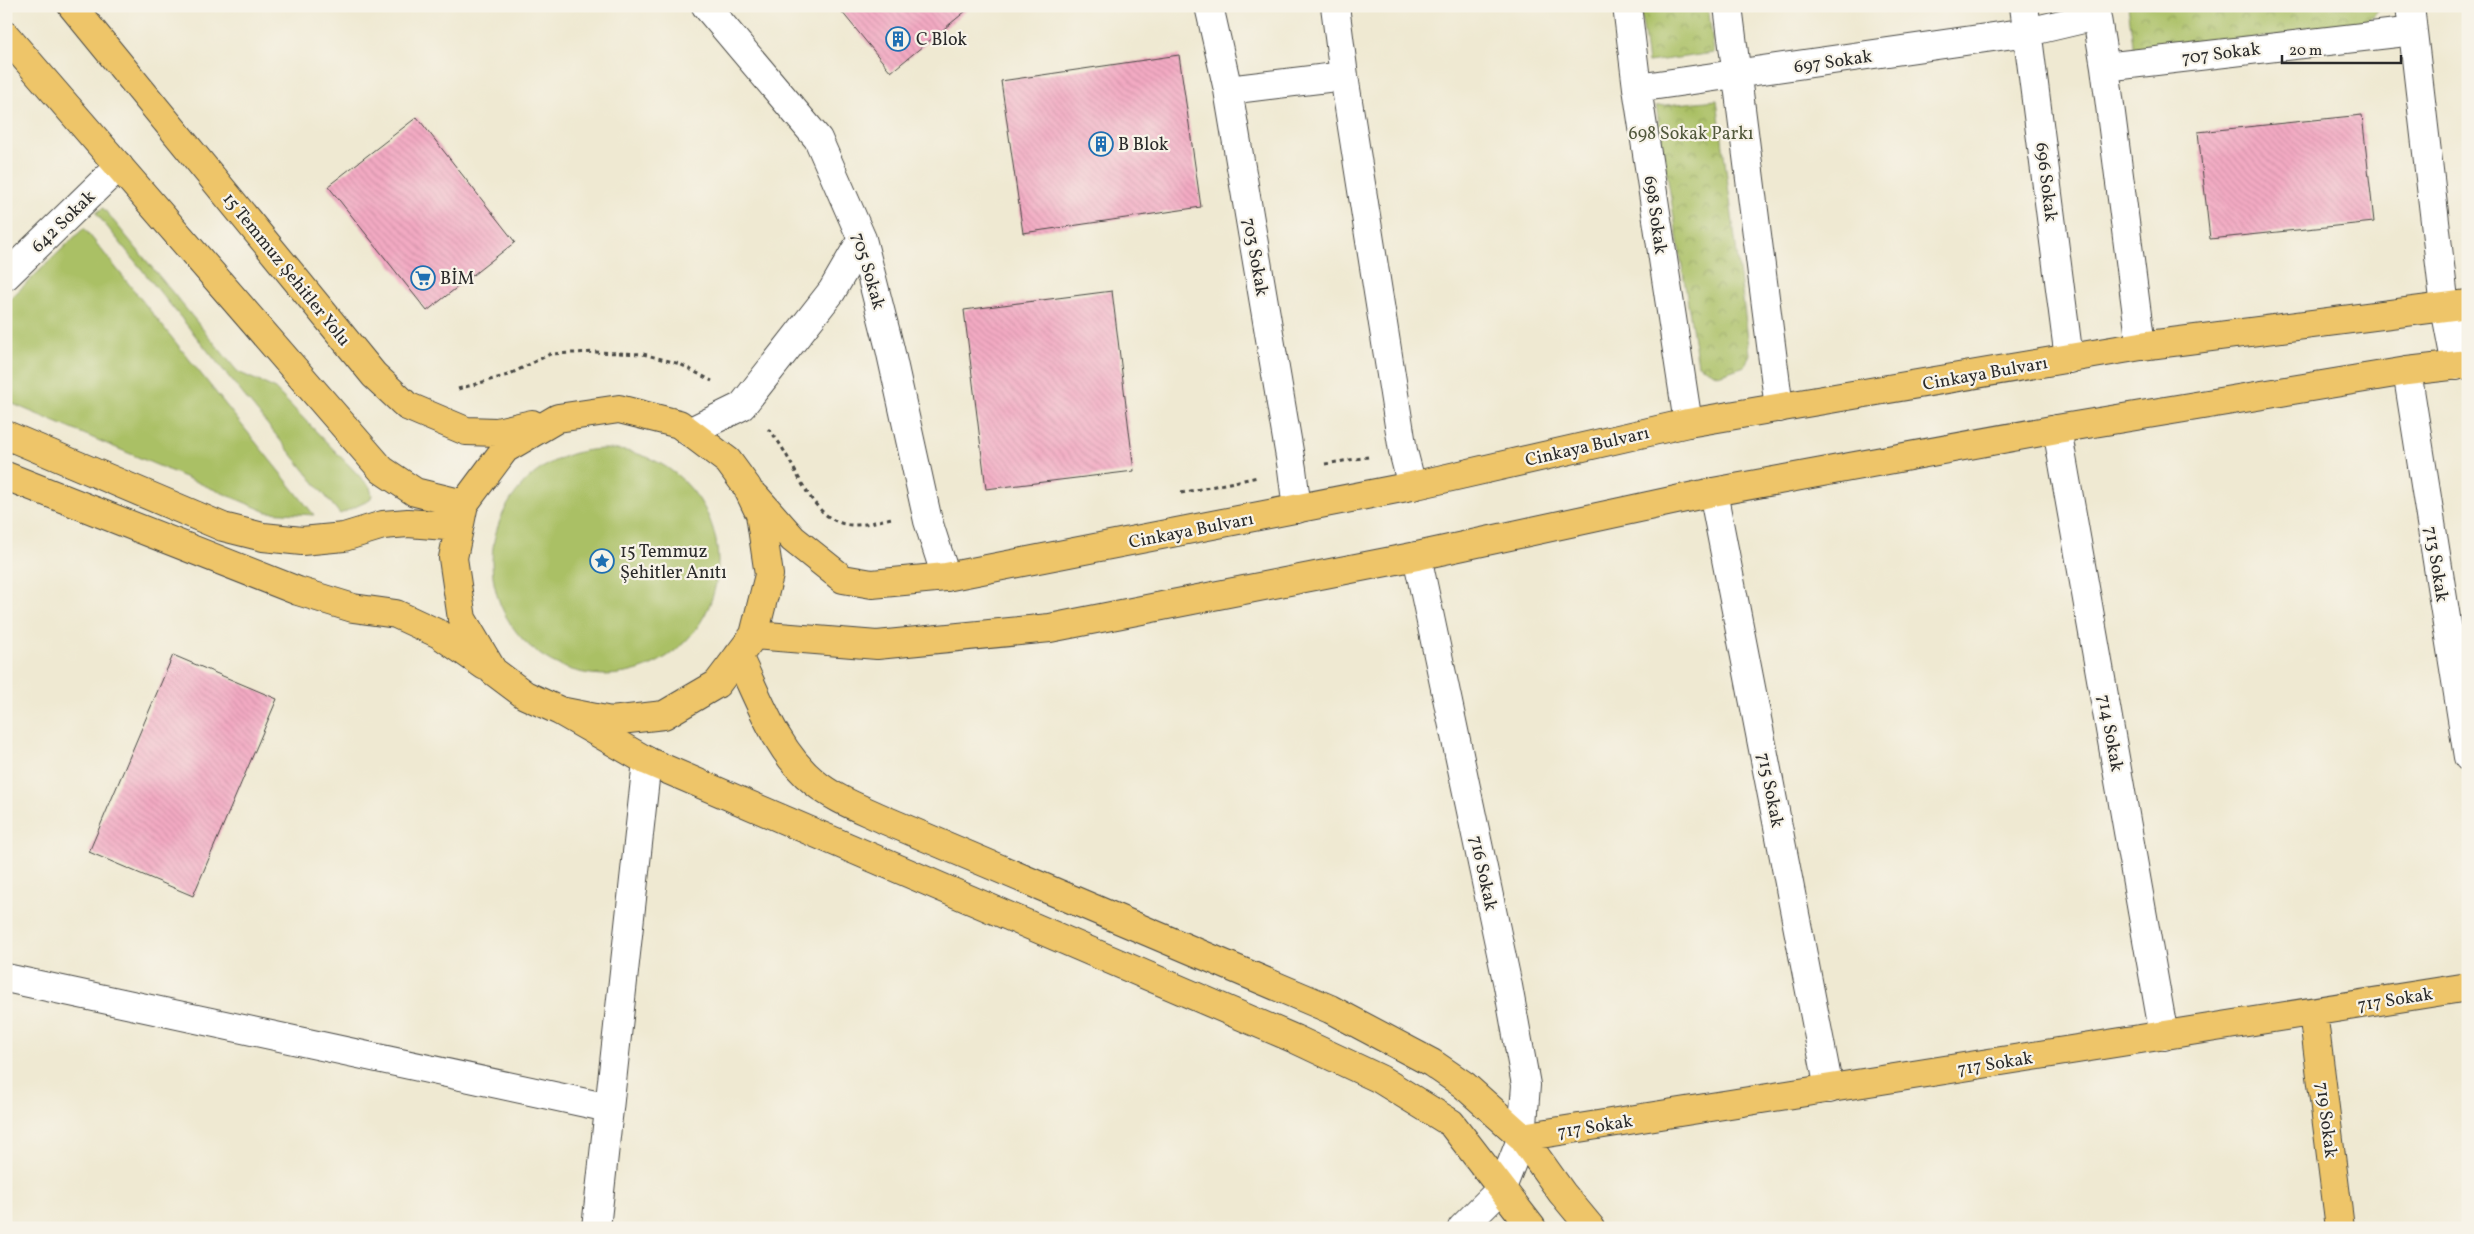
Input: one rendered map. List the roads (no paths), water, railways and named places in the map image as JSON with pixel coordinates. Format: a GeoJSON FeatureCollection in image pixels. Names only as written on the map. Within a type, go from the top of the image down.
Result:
{"type":"FeatureCollection","features":[{"type":"Feature","properties":{"kind":"main road","name":"15 Temmuz Şehitler Yolu"},"geometry":{"type":"LineString","coordinates":[[72,6],[374,375],[407,406],[466,431],[497,432],[558,418],[619,409],[678,424],[728,461],[746,487]]}},
{"type":"Feature","properties":{"kind":"main road"},"geometry":{"type":"LineString","coordinates":[[6,36],[382,470],[415,492],[461,516]]}},
{"type":"Feature","properties":{"kind":"main road","name":"Cinkaya Bulvarı"},"geometry":{"type":"LineString","coordinates":[[746,487],[793,539],[842,579],[872,584],[946,577],[1412,486],[1688,423],[2141,346],[2456,306]]}},
{"type":"Feature","properties":{"kind":"main road"},"geometry":{"type":"LineString","coordinates":[[746,645],[877,646],[1050,628],[1417,556],[1713,492],[2058,429],[2407,371],[2462,365]]}},
{"type":"Feature","properties":{"kind":"main road"},"geometry":{"type":"LineString","coordinates":[[494,671],[462,619],[453,558],[461,516],[505,449],[558,418]]}},
{"type":"Feature","properties":{"kind":"main road"},"geometry":{"type":"LineString","coordinates":[[6,435],[223,526],[263,537],[302,541],[344,537],[383,525],[461,516]]}},
{"type":"Feature","properties":{"kind":"main road"},"geometry":{"type":"LineString","coordinates":[[6,476],[298,592],[354,608],[396,614],[440,634],[525,695],[560,711],[647,761],[1295,1039],[1380,1079],[1451,1122],[1532,1228]]}},
{"type":"Feature","properties":{"kind":"main road"},"geometry":{"type":"LineString","coordinates":[[560,711],[611,721],[664,715],[717,684],[746,645],[769,575],[760,514],[746,487]]}},
{"type":"Feature","properties":{"kind":"main road"},"geometry":{"type":"LineString","coordinates":[[746,645],[785,751],[797,767],[815,784],[885,820],[1330,1010],[1432,1064],[1464,1085],[1522,1137],[1562,1194],[1591,1228]]}},
{"type":"Feature","properties":{"kind":"main road","name":"717 Sokak"},"geometry":{"type":"LineString","coordinates":[[1522,1137],[2468,987]]}},
{"type":"Feature","properties":{"kind":"main road","name":"719 Sokak"},"geometry":{"type":"LineString","coordinates":[[2313,1012],[2340,1228]]}},
{"type":"Feature","properties":{"kind":"street","name":"705 Sokak"},"geometry":{"type":"LineString","coordinates":[[706,6],[818,140],[862,239],[890,349],[928,521],[946,577]]}},
{"type":"Feature","properties":{"kind":"street","name":"703 Sokak"},"geometry":{"type":"LineString","coordinates":[[1210,6],[1228,90],[1292,469],[1296,509]]}},
{"type":"Feature","properties":{"kind":"street"},"geometry":{"type":"LineString","coordinates":[[1335,6],[1344,76],[1403,451],[1412,486]]}},
{"type":"Feature","properties":{"kind":"street","name":"698 Sokak"},"geometry":{"type":"LineString","coordinates":[[1627,6],[1637,88],[1688,423]]}},
{"type":"Feature","properties":{"kind":"street"},"geometry":{"type":"LineString","coordinates":[[1728,6],[1779,408]]}},
{"type":"Feature","properties":{"kind":"street"},"geometry":{"type":"LineString","coordinates":[[2410,6],[2456,306],[2462,365]]}},
{"type":"Feature","properties":{"kind":"street"},"geometry":{"type":"LineString","coordinates":[[2096,11],[2106,67],[2141,346]]}},
{"type":"Feature","properties":{"kind":"street","name":"697 Sokak"},"geometry":{"type":"LineString","coordinates":[[1637,88],[1736,75],[2026,19],[2096,11]]}},
{"type":"Feature","properties":{"kind":"street","name":"696 Sokak"},"geometry":{"type":"LineString","coordinates":[[2026,19],[2069,359]]}},
{"type":"Feature","properties":{"kind":"street","name":"707 Sokak"},"geometry":{"type":"LineString","coordinates":[[2106,67],[2396,33]]}},
{"type":"Feature","properties":{"kind":"street"},"geometry":{"type":"LineString","coordinates":[[1228,90],[1344,76]]}},
{"type":"Feature","properties":{"kind":"street","name":"642 Sokak"},"geometry":{"type":"LineString","coordinates":[[6,276],[119,166]]}},
{"type":"Feature","properties":{"kind":"street"},"geometry":{"type":"LineString","coordinates":[[689,432],[742,406],[832,291],[862,239]]}},
{"type":"Feature","properties":{"kind":"street","name":"713 Sokak"},"geometry":{"type":"LineString","coordinates":[[2407,371],[2468,757]]}},
{"type":"Feature","properties":{"kind":"street","name":"714 Sokak"},"geometry":{"type":"LineString","coordinates":[[2058,429],[2164,1036]]}},
{"type":"Feature","properties":{"kind":"street","name":"715 Sokak"},"geometry":{"type":"LineString","coordinates":[[1713,492],[1830,1089]]}},
{"type":"Feature","properties":{"kind":"street","name":"716 Sokak"},"geometry":{"type":"LineString","coordinates":[[1417,556],[1526,1085],[1522,1137],[1502,1188]]}},
{"type":"Feature","properties":{"kind":"street"},"geometry":{"type":"LineString","coordinates":[[596,1228],[647,761]]}},
{"type":"Feature","properties":{"kind":"street"},"geometry":{"type":"LineString","coordinates":[[6,978],[609,1108]]}},
{"type":"Feature","properties":{"kind":"street"},"geometry":{"type":"LineString","coordinates":[[1462,1228],[1502,1188]]}},
{"type":"Feature","properties":{"kind":"place","name":"C Blok"},"geometry":{"type":"Point","coordinates":[898,39]}},
{"type":"Feature","properties":{"kind":"place","name":"B Blok"},"geometry":{"type":"Point","coordinates":[1101,144]}},
{"type":"Feature","properties":{"kind":"place","name":"BİM"},"geometry":{"type":"Point","coordinates":[423,278]}},
{"type":"Feature","properties":{"kind":"place","name":"15 Temmuz Şehitler Anıtı"},"geometry":{"type":"Point","coordinates":[602,561]}},
{"type":"Feature","properties":{"kind":"park label","name":"698 Sokak Parkı"},"geometry":{"type":"Point","coordinates":[1691,133]}}]}
